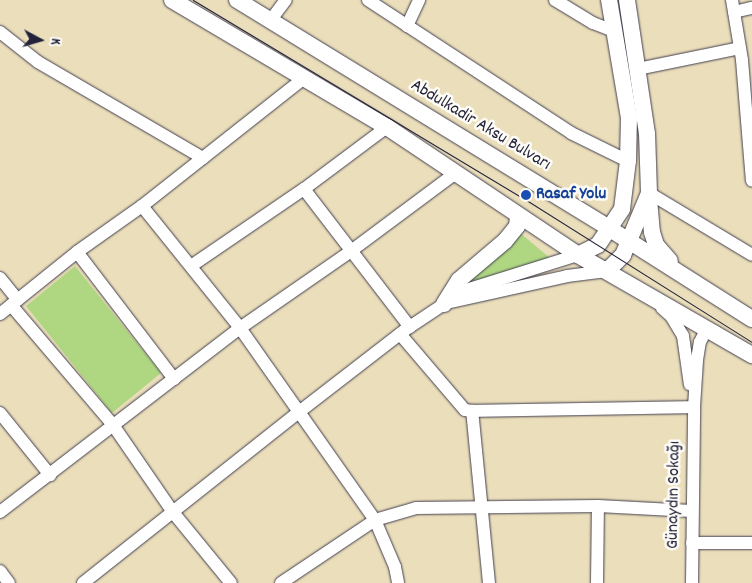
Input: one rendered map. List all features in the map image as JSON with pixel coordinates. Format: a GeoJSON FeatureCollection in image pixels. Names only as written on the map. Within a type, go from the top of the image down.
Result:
{"type":"FeatureCollection","features":[{"type":"Feature","properties":{"kind":"main road"},"geometry":{"type":"LineString","coordinates":[[172,0],[387,127],[457,172],[518,216],[578,255],[715,332],[752,355]]}},
{"type":"Feature","properties":{"kind":"main road","name":"Abdulkadir Aksu Bulvarı"},"geometry":{"type":"LineString","coordinates":[[237,0],[610,229],[752,319]]}},
{"type":"Feature","properties":{"kind":"main road"},"geometry":{"type":"LineString","coordinates":[[578,255],[598,245],[622,209],[628,161],[628,118],[609,0]]}},
{"type":"Feature","properties":{"kind":"main road"},"geometry":{"type":"LineString","coordinates":[[627,0],[647,134],[652,232],[656,245],[663,256],[684,275]]}},
{"type":"Feature","properties":{"kind":"main road"},"geometry":{"type":"LineString","coordinates":[[607,271],[620,260],[630,242],[649,193]]}},
{"type":"Feature","properties":{"kind":"main road"},"geometry":{"type":"LineString","coordinates":[[444,304],[459,280],[505,241],[516,226],[518,216]]}},
{"type":"Feature","properties":{"kind":"street"},"geometry":{"type":"LineString","coordinates":[[270,21],[286,0]]}},
{"type":"Feature","properties":{"kind":"street"},"geometry":{"type":"LineString","coordinates":[[368,0],[571,133],[628,161]]}},
{"type":"Feature","properties":{"kind":"street"},"geometry":{"type":"LineString","coordinates":[[407,26],[419,0]]}},
{"type":"Feature","properties":{"kind":"street"},"geometry":{"type":"LineString","coordinates":[[555,0],[592,23],[614,31]]}},
{"type":"Feature","properties":{"kind":"street"},"geometry":{"type":"LineString","coordinates":[[752,8],[733,6],[749,107],[752,182]]}},
{"type":"Feature","properties":{"kind":"street"},"geometry":{"type":"LineString","coordinates":[[0,32],[38,62],[202,158]]}},
{"type":"Feature","properties":{"kind":"street"},"geometry":{"type":"LineString","coordinates":[[638,68],[740,48]]}},
{"type":"Feature","properties":{"kind":"street"},"geometry":{"type":"LineString","coordinates":[[0,314],[77,252],[142,206],[303,79]]}},
{"type":"Feature","properties":{"kind":"street"},"geometry":{"type":"LineString","coordinates":[[190,266],[304,189],[387,127]]}},
{"type":"Feature","properties":{"kind":"street"},"geometry":{"type":"LineString","coordinates":[[0,512],[240,328],[351,251],[457,172]]}},
{"type":"Feature","properties":{"kind":"street"},"geometry":{"type":"LineString","coordinates":[[304,189],[465,410],[694,407]]}},
{"type":"Feature","properties":{"kind":"street"},"geometry":{"type":"LineString","coordinates":[[649,193],[752,255]]}},
{"type":"Feature","properties":{"kind":"street"},"geometry":{"type":"LineString","coordinates":[[142,206],[240,328],[375,520],[395,567],[398,583]]}},
{"type":"Feature","properties":{"kind":"street"},"geometry":{"type":"LineString","coordinates":[[77,252],[174,378]]}},
{"type":"Feature","properties":{"kind":"street"},"geometry":{"type":"LineString","coordinates":[[83,583],[172,511],[405,330],[444,304],[466,290],[578,255]]}},
{"type":"Feature","properties":{"kind":"street"},"geometry":{"type":"LineString","coordinates":[[444,304],[567,276],[607,271]]}},
{"type":"Feature","properties":{"kind":"street"},"geometry":{"type":"LineString","coordinates":[[0,278],[15,302],[113,425],[172,511],[231,583]]}},
{"type":"Feature","properties":{"kind":"street"},"geometry":{"type":"LineString","coordinates":[[645,293],[671,316],[683,336],[694,407]]}},
{"type":"Feature","properties":{"kind":"street"},"geometry":{"type":"LineString","coordinates":[[694,407],[700,342],[704,334],[715,332]]}},
{"type":"Feature","properties":{"kind":"street","name":"Günaydın Sokağı"},"geometry":{"type":"LineString","coordinates":[[692,583],[694,407]]}},
{"type":"Feature","properties":{"kind":"street"},"geometry":{"type":"LineString","coordinates":[[472,411],[489,583]]}},
{"type":"Feature","properties":{"kind":"street"},"geometry":{"type":"LineString","coordinates":[[0,413],[50,475]]}},
{"type":"Feature","properties":{"kind":"street"},"geometry":{"type":"LineString","coordinates":[[597,583],[598,506]]}},
{"type":"Feature","properties":{"kind":"street"},"geometry":{"type":"LineString","coordinates":[[281,583],[375,520],[416,508],[598,506],[692,511]]}},
{"type":"Feature","properties":{"kind":"street"},"geometry":{"type":"LineString","coordinates":[[692,543],[752,543]]}},
{"type":"Feature","properties":{"kind":"street"},"geometry":{"type":"LineString","coordinates":[[0,571],[9,583]]}},
{"type":"Feature","properties":{"kind":"green space"},"geometry":{"type":"Polygon","coordinates":[[[519,232],[550,258],[460,286],[519,232]]]}},
{"type":"Feature","properties":{"kind":"green space"},"geometry":{"type":"Polygon","coordinates":[[[75,266],[161,373],[112,413],[26,306],[75,266]]]}},
{"type":"Feature","properties":{"kind":"tram line"},"geometry":{"type":"LineString","coordinates":[[193,0],[523,198],[752,342]]}},
{"type":"Feature","properties":{"kind":"place","name":"Rasaf Yolu"},"geometry":{"type":"Point","coordinates":[526,195]}}]}
